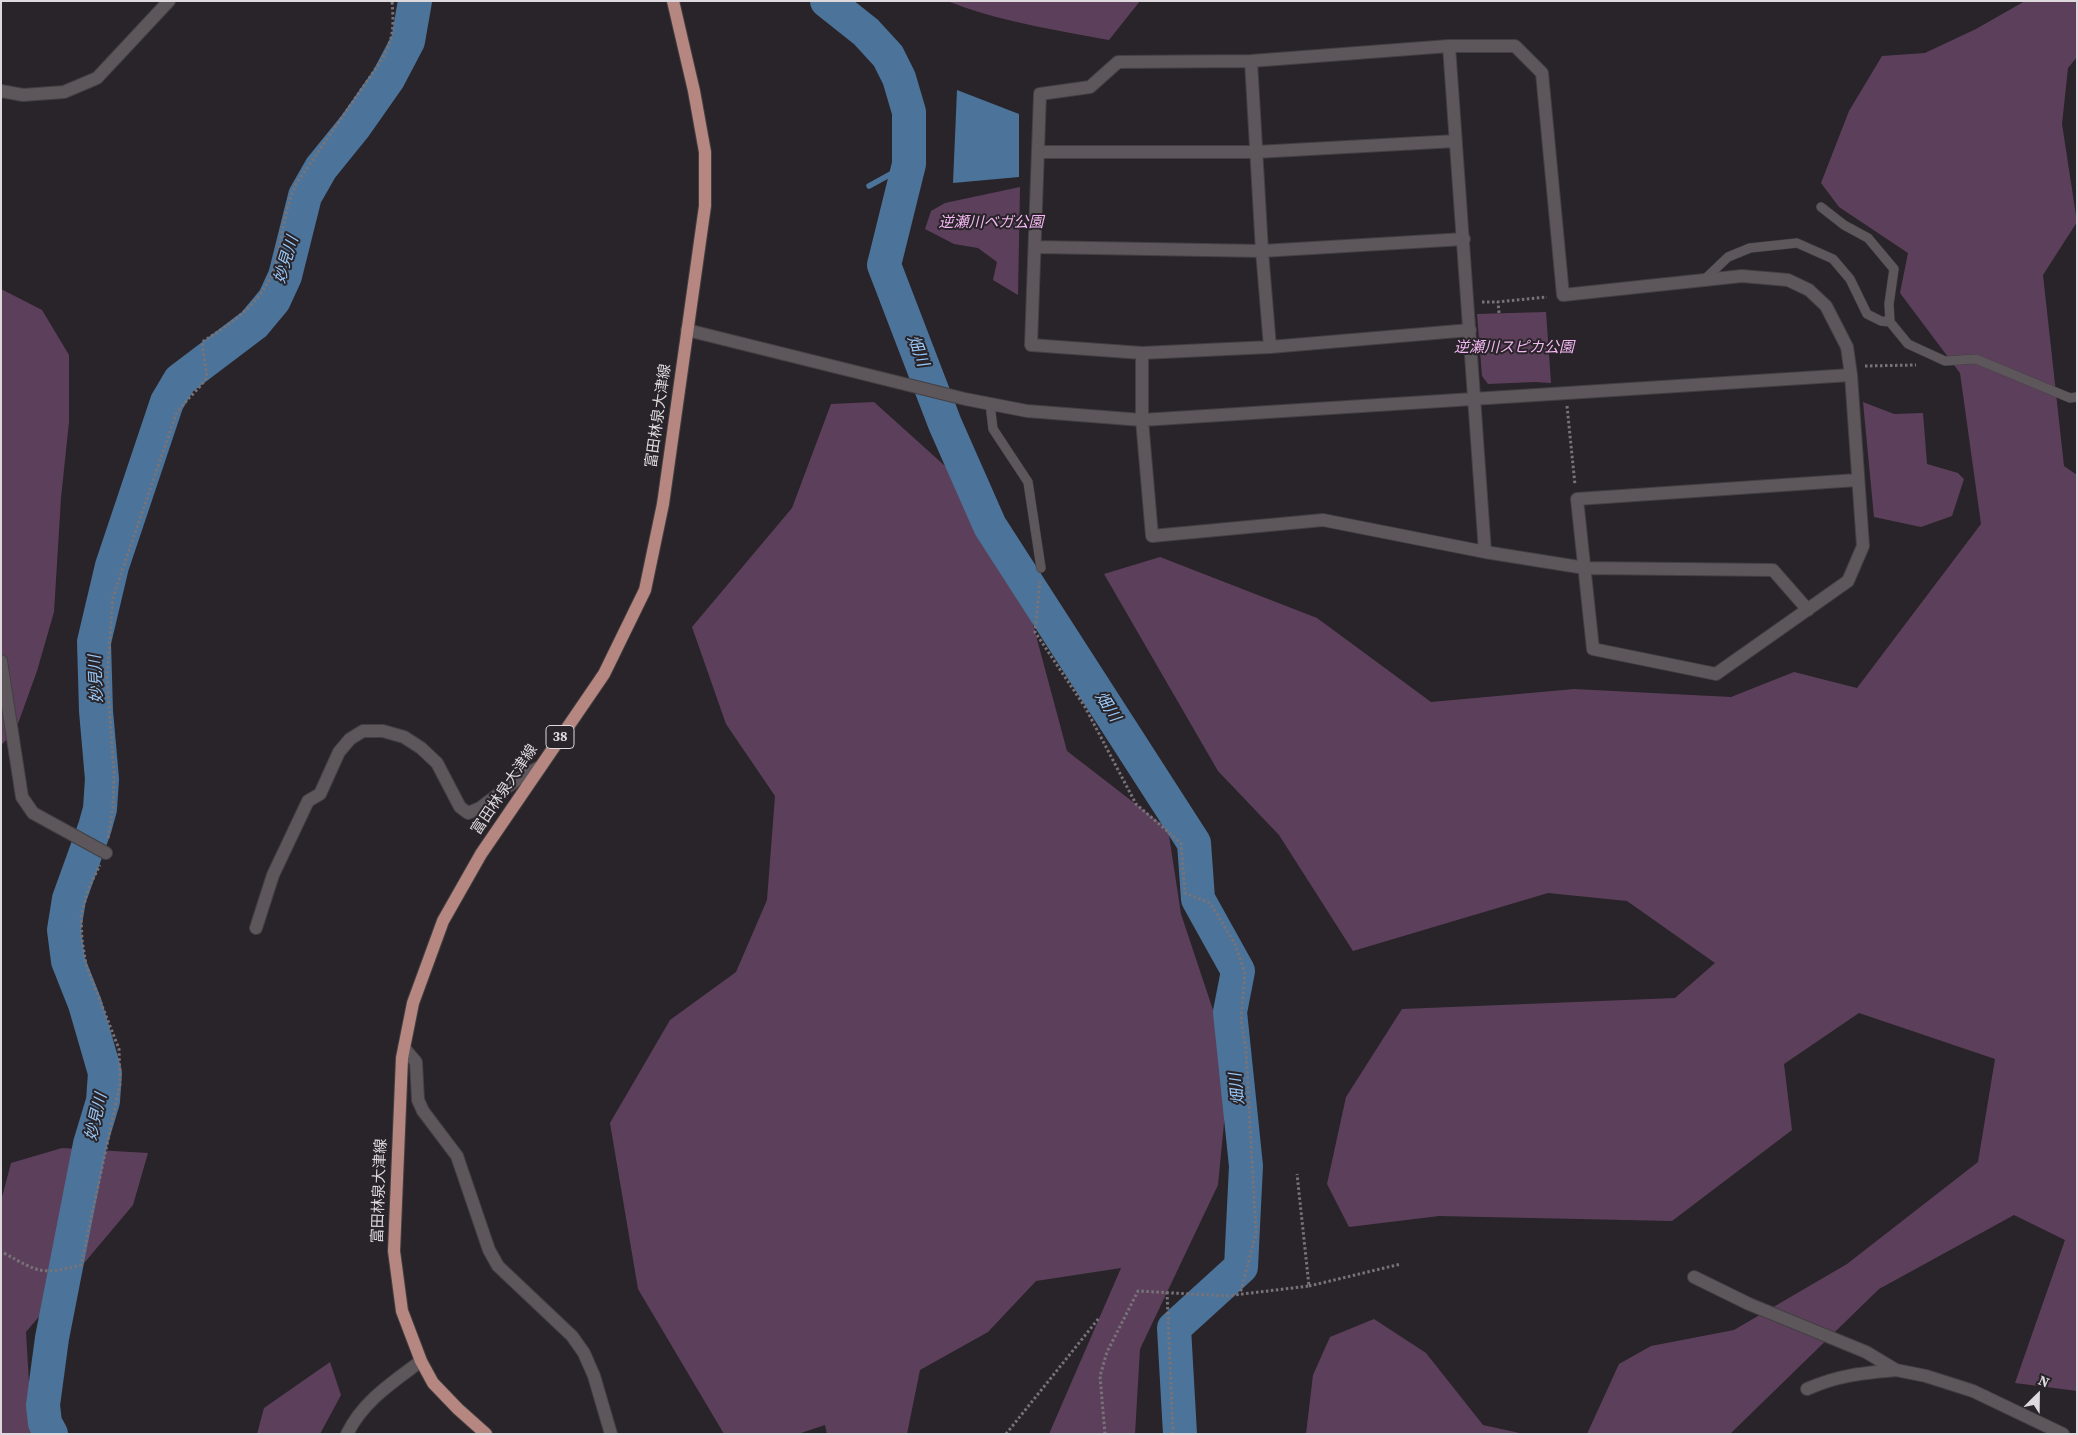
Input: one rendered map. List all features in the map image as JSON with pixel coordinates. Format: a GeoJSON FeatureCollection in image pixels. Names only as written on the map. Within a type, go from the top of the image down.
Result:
{"type":"FeatureCollection","features":[{"type":"Feature","properties":{"kind":"main road","name":"富田林泉大津線"},"geometry":{"type":"LineString","coordinates":[[486,1434],[433,1383],[421,1361],[402,1310],[394,1251],[404,1048],[414,1003],[443,921],[481,854],[604,674],[645,590],[663,504],[705,206],[705,152],[694,91],[673,1]]}},
{"type":"Feature","properties":{"kind":"street"},"geometry":{"type":"LineString","coordinates":[[1,91],[23,95],[64,92],[97,78],[169,1]]}},
{"type":"Feature","properties":{"kind":"street"},"geometry":{"type":"LineString","coordinates":[[1449,46],[1485,552]]}},
{"type":"Feature","properties":{"kind":"street"},"geometry":{"type":"LineString","coordinates":[[1470,330],[1270,347],[1142,353],[1031,344],[1036,247],[1040,94],[1090,87],[1118,62],[1251,61],[1449,46],[1515,46],[1542,73],[1563,295],[1742,276],[1788,280],[1809,290],[1826,306],[1847,347],[1851,375],[1863,546],[1848,581],[1716,674],[1593,649],[1577,499],[1857,480]]}},
{"type":"Feature","properties":{"kind":"street"},"geometry":{"type":"LineString","coordinates":[[1251,61],[1262,251],[1270,347]]}},
{"type":"Feature","properties":{"kind":"street"},"geometry":{"type":"LineString","coordinates":[[1038,152],[1256,152],[1456,141]]}},
{"type":"Feature","properties":{"kind":"street"},"geometry":{"type":"LineString","coordinates":[[1036,247],[1262,251],[1464,239]]}},
{"type":"Feature","properties":{"kind":"street"},"geometry":{"type":"LineString","coordinates":[[688,330],[965,399],[1027,412],[1142,420],[1851,375]]}},
{"type":"Feature","properties":{"kind":"street"},"geometry":{"type":"LineString","coordinates":[[1142,353],[1142,420],[1152,536],[1324,520],[1485,552],[1585,568],[1772,570],[1808,610]]}},
{"type":"Feature","properties":{"kind":"street"},"geometry":{"type":"LineString","coordinates":[[1,661],[22,797],[33,813],[106,853]]}},
{"type":"Feature","properties":{"kind":"street"},"geometry":{"type":"LineString","coordinates":[[256,928],[273,874],[308,801],[320,794],[339,752],[350,740],[363,731],[383,731],[404,736],[421,748],[437,763],[460,807],[468,813],[480,808],[518,778],[540,766]]}},
{"type":"Feature","properties":{"kind":"street"},"geometry":{"type":"LineString","coordinates":[[404,1048],[416,1062],[418,1100],[423,1112],[457,1156],[489,1250],[498,1266],[572,1336],[584,1353],[594,1376],[611,1434]]}},
{"type":"Feature","properties":{"kind":"street"},"geometry":{"type":"LineString","coordinates":[[1694,1277],[1749,1304],[1866,1352],[1896,1370]]}},
{"type":"Feature","properties":{"kind":"street"},"geometry":{"type":"LineString","coordinates":[[347,1434],[352,1423],[372,1398],[421,1361]]}},
{"type":"Feature","properties":{"kind":"street"},"geometry":{"type":"LineString","coordinates":[[1807,1389],[1828,1379],[1853,1374],[1896,1370],[1926,1376],[1973,1390],[2063,1434]]}},
{"type":"Feature","properties":{"kind":"lane"},"geometry":{"type":"LineString","coordinates":[[1821,207],[1844,225],[1868,238],[1894,269],[1890,322]]}},
{"type":"Feature","properties":{"kind":"lane"},"geometry":{"type":"LineString","coordinates":[[1704,280],[1728,257],[1750,248],[1797,243],[1833,258],[1850,279],[1867,314],[1890,322],[1908,344],[1944,361],[1976,359],[2070,398],[2077,397]]}},
{"type":"Feature","properties":{"kind":"lane"},"geometry":{"type":"LineString","coordinates":[[990,404],[993,429],[1028,482],[1041,568]]}},
{"type":"Feature","properties":{"kind":"path"},"geometry":{"type":"LineString","coordinates":[[4,1253],[33,1269],[52,1272],[81,1265],[120,1084],[119,1049],[86,965],[81,916],[88,889],[106,853],[113,808],[114,772],[107,677],[113,597],[176,414],[183,404],[198,391],[207,377],[202,342],[234,321],[253,304],[265,286],[275,264],[288,203],[296,184],[391,44],[394,30],[392,1]]}},
{"type":"Feature","properties":{"kind":"path"},"geometry":{"type":"LineString","coordinates":[[1479,303],[1547,297]]}},
{"type":"Feature","properties":{"kind":"path"},"geometry":{"type":"LineString","coordinates":[[1498,302],[1499,313]]}},
{"type":"Feature","properties":{"kind":"path"},"geometry":{"type":"LineString","coordinates":[[1865,366],[1916,365]]}},
{"type":"Feature","properties":{"kind":"path"},"geometry":{"type":"LineString","coordinates":[[1567,403],[1577,499]]}},
{"type":"Feature","properties":{"kind":"path"},"geometry":{"type":"LineString","coordinates":[[1041,568],[1035,632],[1085,707],[1136,804],[1181,843],[1185,893],[1210,903],[1235,944],[1245,974],[1240,1019],[1246,1051],[1256,1233],[1240,1294]]}},
{"type":"Feature","properties":{"kind":"path"},"geometry":{"type":"LineString","coordinates":[[1297,1174],[1309,1286]]}},
{"type":"Feature","properties":{"kind":"path"},"geometry":{"type":"LineString","coordinates":[[1105,1434],[1100,1376],[1107,1352],[1138,1291],[1226,1296],[1309,1286],[1401,1264]]}},
{"type":"Feature","properties":{"kind":"path"},"geometry":{"type":"LineString","coordinates":[[1167,1292],[1173,1434]]}},
{"type":"Feature","properties":{"kind":"path"},"geometry":{"type":"LineString","coordinates":[[1006,1434],[1100,1318]]}},
{"type":"Feature","properties":{"kind":"green space"},"geometry":{"type":"Polygon","coordinates":[[[947,1],[1140,1],[1109,40],[1047,29],[986,14],[947,1]]]}},
{"type":"Feature","properties":{"kind":"green space"},"geometry":{"type":"Polygon","coordinates":[[[2025,1],[2077,1],[2077,57],[2068,68],[2062,124],[2077,222],[2043,275],[2064,466],[2077,475],[2077,1391],[2015,1383],[2065,1240],[2014,1215],[1879,1289],[1730,1434],[1587,1434],[1619,1364],[1651,1346],[1734,1330],[1847,1264],[1978,1162],[1995,1059],[1859,1013],[1784,1064],[1792,1130],[1672,1221],[1439,1216],[1349,1227],[1327,1184],[1346,1097],[1402,1009],[1675,998],[1715,963],[1627,901],[1548,893],[1353,951],[1279,835],[1218,771],[1104,574],[1160,557],[1317,618],[1431,702],[1574,689],[1731,697],[1794,672],[1857,688],[1981,524],[1960,373],[1900,293],[1908,253],[1839,207],[1821,183],[1849,111],[1882,56],[1925,53],[1976,29],[2025,1]]]}},
{"type":"Feature","properties":{"kind":"green space","name":"逆瀬川ベガ公園"},"geometry":{"type":"Polygon","coordinates":[[[1020,187],[1018,295],[993,280],[997,262],[978,248],[954,244],[925,229],[931,211],[945,203],[1020,187]]]}},
{"type":"Feature","properties":{"kind":"green space"},"geometry":{"type":"Polygon","coordinates":[[[1,289],[42,310],[69,355],[69,422],[61,498],[54,612],[37,671],[15,732],[1,745],[1,289]]]}},
{"type":"Feature","properties":{"kind":"green space","name":"逆瀬川スピカ公園"},"geometry":{"type":"Polygon","coordinates":[[[1546,312],[1551,383],[1488,384],[1482,376],[1477,314],[1546,312]]]}},
{"type":"Feature","properties":{"kind":"green space"},"geometry":{"type":"Polygon","coordinates":[[[874,402],[1005,520],[1067,751],[1168,829],[1181,914],[1230,1061],[1218,1185],[1140,1349],[1135,1434],[1049,1434],[1121,1268],[1036,1281],[988,1332],[920,1370],[907,1434],[827,1434],[825,1425],[798,1434],[724,1434],[638,1289],[610,1123],[670,1020],[736,972],[767,900],[775,796],[726,724],[692,627],[792,508],[831,404],[874,402]]]}},
{"type":"Feature","properties":{"kind":"green space"},"geometry":{"type":"Polygon","coordinates":[[[1863,402],[1894,414],[1923,413],[1927,464],[1958,473],[1964,479],[1952,516],[1921,527],[1874,517],[1863,402]]]}},
{"type":"Feature","properties":{"kind":"green space"},"geometry":{"type":"Polygon","coordinates":[[[62,1148],[148,1153],[133,1205],[26,1332],[32,1434],[1,1434],[1,1201],[11,1163],[62,1148]]]}},
{"type":"Feature","properties":{"kind":"green space"},"geometry":{"type":"Polygon","coordinates":[[[1374,1319],[1426,1353],[1483,1425],[1524,1434],[1306,1434],[1313,1375],[1330,1337],[1374,1319]]]}},
{"type":"Feature","properties":{"kind":"green space"},"geometry":{"type":"Polygon","coordinates":[[[330,1362],[341,1395],[320,1434],[257,1434],[264,1408],[330,1362]]]}},
{"type":"Feature","properties":{"kind":"water"},"geometry":{"type":"Polygon","coordinates":[[[957,90],[1019,114],[1019,177],[953,183],[957,90]]]}},
{"type":"Feature","properties":{"kind":"waterway","name":"妙見川"},"geometry":{"type":"LineString","coordinates":[[51,1434],[45,1423],[43,1405],[52,1338],[90,1144],[103,1101],[105,1073],[85,1004],[68,961],[64,930],[69,899],[100,809],[102,779],[96,711],[94,642],[112,566],[167,402],[180,380],[254,324],[274,300],[285,276],[305,196],[321,168],[355,126],[388,79],[408,41],[415,1]]}},
{"type":"Feature","properties":{"kind":"waterway","name":"畑川"},"geometry":{"type":"LineString","coordinates":[[827,1],[866,32],[888,56],[899,78],[909,112],[909,164],[884,265],[945,424],[990,526],[1194,843],[1198,899],[1238,971],[1230,1012],[1246,1166],[1241,1267],[1174,1328],[1180,1434]]}},
{"type":"Feature","properties":{"kind":"waterway"},"geometry":{"type":"LineString","coordinates":[[869,186],[909,164]]}}]}
